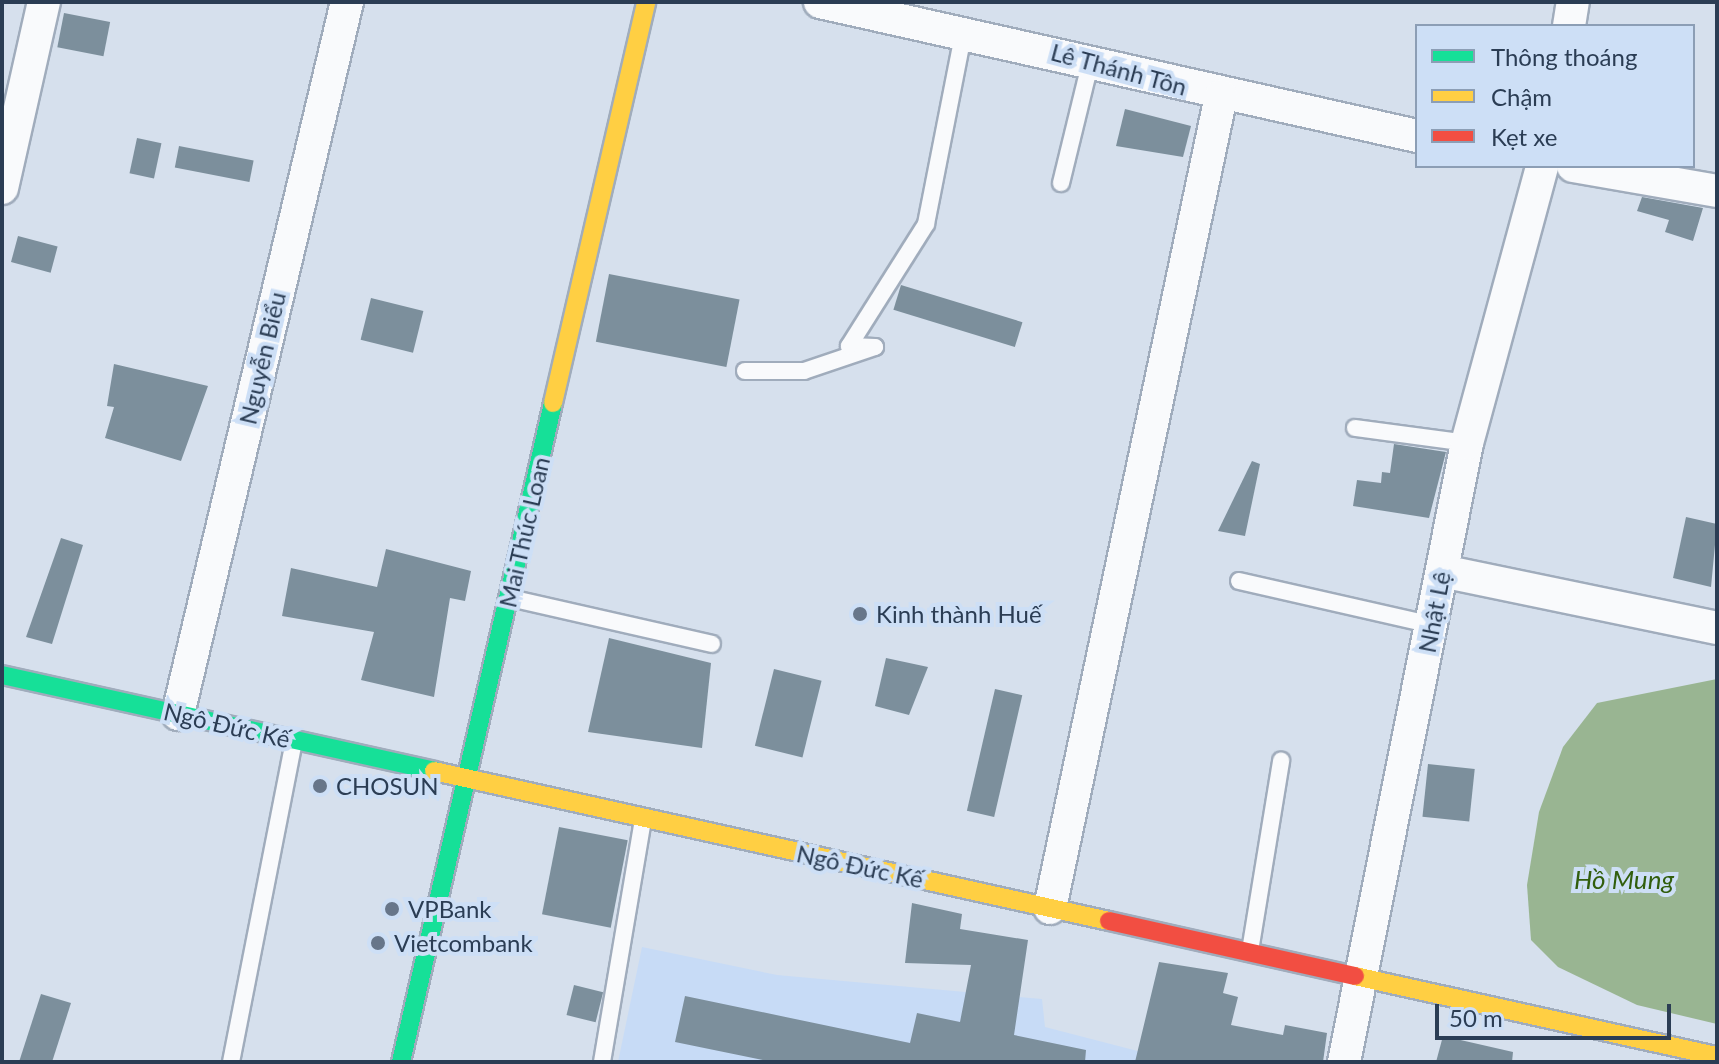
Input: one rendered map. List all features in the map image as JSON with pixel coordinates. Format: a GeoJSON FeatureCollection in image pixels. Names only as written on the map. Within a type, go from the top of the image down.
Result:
{"type":"FeatureCollection","features":[{"type":"Feature","properties":{"kind":"street"},"geometry":{"type":"LineString","coordinates":[[2,188],[44,2]]}},
{"type":"Feature","properties":{"kind":"street","name":"Nguyễn Biểu"},"geometry":{"type":"LineString","coordinates":[[178,714],[347,2]]}},
{"type":"Feature","properties":{"kind":"street","name":"Mai Thúc Loan"},"geometry":{"type":"LineString","coordinates":[[401,1062],[646,2]]}},
{"type":"Feature","properties":{"kind":"street","name":"Lê Thánh Tôn"},"geometry":{"type":"LineString","coordinates":[[820,2],[1091,60],[1221,96],[1415,136]]}},
{"type":"Feature","properties":{"kind":"street"},"geometry":{"type":"LineString","coordinates":[[1569,24],[1573,2]]}},
{"type":"Feature","properties":{"kind":"street"},"geometry":{"type":"LineString","coordinates":[[1050,908],[1221,96]]}},
{"type":"Feature","properties":{"kind":"street","name":"Nhật Lệ"},"geometry":{"type":"LineString","coordinates":[[1344,1062],[1467,443],[1541,168]]}},
{"type":"Feature","properties":{"kind":"street"},"geometry":{"type":"LineString","coordinates":[[1585,168],[1717,191]]}},
{"type":"Feature","properties":{"kind":"street"},"geometry":{"type":"LineString","coordinates":[[1442,571],[1717,628]]}},
{"type":"Feature","properties":{"kind":"street","name":"Ngô Đức Kế"},"geometry":{"type":"LineString","coordinates":[[2,675],[1717,1056]]}},
{"type":"Feature","properties":{"kind":"lane"},"geometry":{"type":"LineString","coordinates":[[745,371],[804,371],[875,347],[849,346],[926,224],[964,31]]}},
{"type":"Feature","properties":{"kind":"lane"},"geometry":{"type":"LineString","coordinates":[[1061,183],[1091,60]]}},
{"type":"Feature","properties":{"kind":"lane"},"geometry":{"type":"LineString","coordinates":[[1355,428],[1467,443]]}},
{"type":"Feature","properties":{"kind":"lane"},"geometry":{"type":"LineString","coordinates":[[1239,581],[1432,625]]}},
{"type":"Feature","properties":{"kind":"lane"},"geometry":{"type":"LineString","coordinates":[[509,598],[712,644]]}},
{"type":"Feature","properties":{"kind":"lane"},"geometry":{"type":"LineString","coordinates":[[231,1062],[294,740]]}},
{"type":"Feature","properties":{"kind":"lane"},"geometry":{"type":"LineString","coordinates":[[1250,952],[1281,761]]}},
{"type":"Feature","properties":{"kind":"lane"},"geometry":{"type":"LineString","coordinates":[[602,1062],[643,818]]}},
{"type":"Feature","properties":{"kind":"shaded area"},"geometry":{"type":"Polygon","coordinates":[[[642,947],[777,975],[1042,999],[1045,1027],[1180,1062],[618,1062],[642,947]]]}},
{"type":"Feature","properties":{"kind":"water","name":"Hồ Mung"},"geometry":{"type":"Polygon","coordinates":[[[1717,679],[1717,1024],[1637,1005],[1558,967],[1531,940],[1527,885],[1539,812],[1563,747],[1597,703],[1717,679]]]}},
{"type":"Feature","properties":{"kind":"building"},"geometry":{"type":"Polygon","coordinates":[[[64,13],[110,22],[103,56],[57,47],[64,13]]]}},
{"type":"Feature","properties":{"kind":"building"},"geometry":{"type":"Polygon","coordinates":[[[1125,109],[1191,126],[1183,157],[1116,146],[1125,109]]]}},
{"type":"Feature","properties":{"kind":"building"},"geometry":{"type":"Polygon","coordinates":[[[137,138],[161,143],[154,178],[130,173],[137,138]]]}},
{"type":"Feature","properties":{"kind":"building"},"geometry":{"type":"Polygon","coordinates":[[[179,146],[254,161],[249,182],[175,168],[179,146]]]}},
{"type":"Feature","properties":{"kind":"building"},"geometry":{"type":"Polygon","coordinates":[[[1642,197],[1703,208],[1693,241],[1665,232],[1669,220],[1637,211],[1642,197]]]}},
{"type":"Feature","properties":{"kind":"building"},"geometry":{"type":"Polygon","coordinates":[[[18,236],[58,247],[51,273],[11,262],[18,236]]]}},
{"type":"Feature","properties":{"kind":"building"},"geometry":{"type":"Polygon","coordinates":[[[609,274],[740,299],[726,367],[596,342],[609,274]]]}},
{"type":"Feature","properties":{"kind":"building"},"geometry":{"type":"Polygon","coordinates":[[[901,285],[1022,322],[1015,347],[893,310],[901,285]]]}},
{"type":"Feature","properties":{"kind":"building"},"geometry":{"type":"Polygon","coordinates":[[[371,298],[423,311],[413,353],[361,340],[371,298]]]}},
{"type":"Feature","properties":{"kind":"building"},"geometry":{"type":"Polygon","coordinates":[[[114,364],[208,386],[181,461],[105,438],[114,407],[107,406],[114,364]]]}},
{"type":"Feature","properties":{"kind":"building"},"geometry":{"type":"Polygon","coordinates":[[[1394,444],[1446,452],[1429,518],[1353,506],[1357,480],[1381,483],[1382,472],[1390,473],[1394,444]]]}},
{"type":"Feature","properties":{"kind":"building"},"geometry":{"type":"Polygon","coordinates":[[[1252,461],[1260,464],[1245,536],[1218,531],[1252,461]]]}},
{"type":"Feature","properties":{"kind":"building"},"geometry":{"type":"Polygon","coordinates":[[[1686,517],[1717,524],[1711,587],[1673,578],[1686,517]]]}},
{"type":"Feature","properties":{"kind":"building"},"geometry":{"type":"Polygon","coordinates":[[[61,538],[83,545],[52,644],[26,637],[61,538]]]}},
{"type":"Feature","properties":{"kind":"building"},"geometry":{"type":"Polygon","coordinates":[[[386,549],[471,571],[465,601],[450,598],[434,697],[361,680],[374,632],[282,616],[291,568],[377,587],[386,549]]]}},
{"type":"Feature","properties":{"kind":"building"},"geometry":{"type":"Polygon","coordinates":[[[609,638],[711,663],[702,748],[588,732],[609,638]]]}},
{"type":"Feature","properties":{"kind":"building"},"geometry":{"type":"Polygon","coordinates":[[[886,658],[928,667],[909,715],[875,706],[886,658]]]}},
{"type":"Feature","properties":{"kind":"building"},"geometry":{"type":"Polygon","coordinates":[[[774,669],[822,681],[802,758],[755,746],[774,669]]]}},
{"type":"Feature","properties":{"kind":"building"},"geometry":{"type":"Polygon","coordinates":[[[995,689],[1022,695],[994,817],[967,811],[995,689]]]}},
{"type":"Feature","properties":{"kind":"building"},"geometry":{"type":"Polygon","coordinates":[[[1428,764],[1475,769],[1469,822],[1422,817],[1428,764]]]}},
{"type":"Feature","properties":{"kind":"building"},"geometry":{"type":"Polygon","coordinates":[[[559,827],[628,840],[611,928],[542,914],[559,827]]]}},
{"type":"Feature","properties":{"kind":"building"},"geometry":{"type":"Polygon","coordinates":[[[912,903],[962,914],[960,929],[1028,940],[1014,1035],[1086,1050],[1085,1062],[772,1062],[675,1042],[685,996],[910,1043],[917,1013],[960,1022],[971,965],[905,963],[912,903]]]}},
{"type":"Feature","properties":{"kind":"building"},"geometry":{"type":"Polygon","coordinates":[[[1159,962],[1228,973],[1223,993],[1238,997],[1231,1025],[1283,1035],[1285,1025],[1327,1033],[1323,1062],[1135,1062],[1159,962]]]}},
{"type":"Feature","properties":{"kind":"building"},"geometry":{"type":"Polygon","coordinates":[[[574,985],[603,992],[596,1022],[567,1015],[574,985]]]}},
{"type":"Feature","properties":{"kind":"building"},"geometry":{"type":"Polygon","coordinates":[[[41,994],[71,1003],[52,1062],[19,1062],[41,994]]]}},
{"type":"Feature","properties":{"kind":"building"},"geometry":{"type":"Polygon","coordinates":[[[1443,1036],[1513,1052],[1512,1062],[1436,1062],[1443,1036]]]}},
{"type":"Feature","properties":{"kind":"traffic: fast"},"geometry":{"type":"LineString","coordinates":[[401,1062],[553,403]]}},
{"type":"Feature","properties":{"kind":"traffic: fast"},"geometry":{"type":"LineString","coordinates":[[2,675],[434,771]]}},
{"type":"Feature","properties":{"kind":"traffic: slow"},"geometry":{"type":"LineString","coordinates":[[553,403],[646,2]]}},
{"type":"Feature","properties":{"kind":"traffic: slow"},"geometry":{"type":"LineString","coordinates":[[434,771],[1109,921]]}},
{"type":"Feature","properties":{"kind":"traffic: slow"},"geometry":{"type":"LineString","coordinates":[[1355,976],[1717,1056]]}},
{"type":"Feature","properties":{"kind":"traffic: jam"},"geometry":{"type":"LineString","coordinates":[[1109,921],[1355,976]]}},
{"type":"Feature","properties":{"kind":"place","name":"Kinh thành Huế"},"geometry":{"type":"Point","coordinates":[860,614]}},
{"type":"Feature","properties":{"kind":"place","name":"CHOSUN"},"geometry":{"type":"Point","coordinates":[320,786]}},
{"type":"Feature","properties":{"kind":"place","name":"VPBank"},"geometry":{"type":"Point","coordinates":[392,909]}},
{"type":"Feature","properties":{"kind":"place","name":"Vietcombank"},"geometry":{"type":"Point","coordinates":[378,943]}}]}
